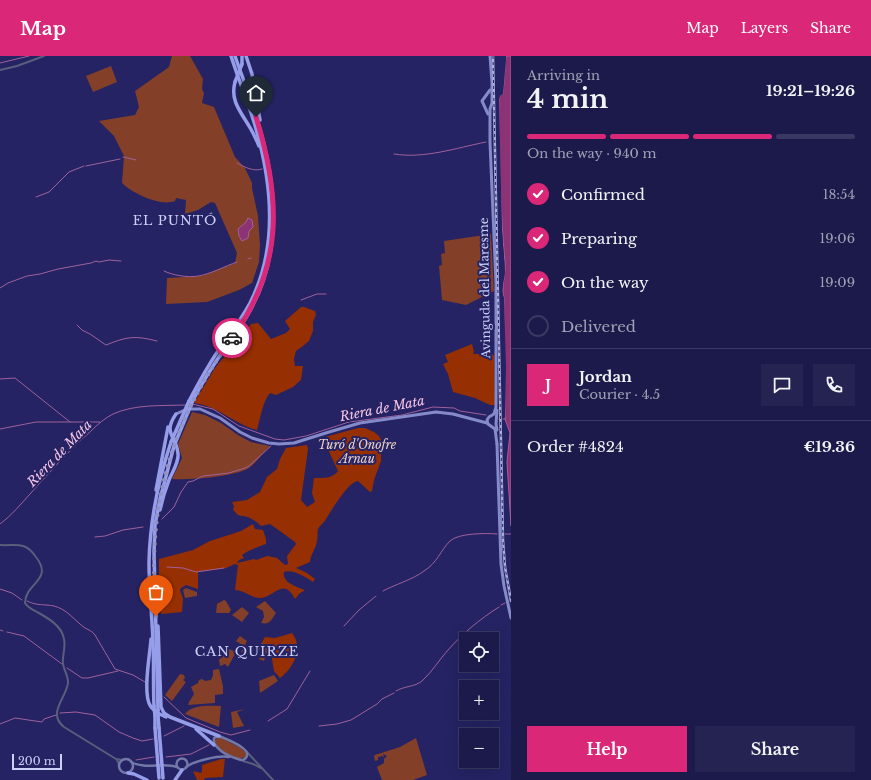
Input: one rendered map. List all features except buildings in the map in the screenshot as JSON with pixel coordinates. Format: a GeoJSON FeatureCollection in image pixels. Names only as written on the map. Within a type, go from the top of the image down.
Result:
{"type":"FeatureCollection","features":[{"type":"Feature","properties":{"kind":"highway"},"geometry":{"type":"LineString","coordinates":[[161,779],[154,706],[149,563],[154,508],[171,442],[206,370],[241,319],[250,302],[265,262],[270,229],[269,198],[266,174],[257,132],[231,56]]}},
{"type":"Feature","properties":{"kind":"highway"},"geometry":{"type":"LineString","coordinates":[[235,56],[266,151]]}},
{"type":"Feature","properties":{"kind":"highway"},"geometry":{"type":"LineString","coordinates":[[242,56],[242,64],[235,82],[233,93],[235,101],[255,136],[266,174]]}},
{"type":"Feature","properties":{"kind":"highway"},"geometry":{"type":"LineString","coordinates":[[156,716],[158,710],[157,643],[153,562],[154,538],[160,499],[174,446],[191,400],[245,320],[258,296],[264,281],[271,252],[274,226],[272,188],[252,74],[246,56]]}},
{"type":"Feature","properties":{"kind":"highway"},"geometry":{"type":"LineString","coordinates":[[154,508],[153,505],[168,427],[170,420],[176,414]]}},
{"type":"Feature","properties":{"kind":"highway"},"geometry":{"type":"LineString","coordinates":[[154,538],[164,494],[178,457],[178,452],[170,435],[170,423],[176,414]]}},
{"type":"Feature","properties":{"kind":"highway"},"geometry":{"type":"LineString","coordinates":[[154,590],[160,643],[162,711],[170,717],[219,736]]}},
{"type":"Feature","properties":{"kind":"highway"},"geometry":{"type":"LineString","coordinates":[[152,626],[147,688],[149,703],[156,712],[201,732],[214,745]]}},
{"type":"Feature","properties":{"kind":"highway"},"geometry":{"type":"LineString","coordinates":[[175,780],[182,770]]}},
{"type":"Feature","properties":{"kind":"highway"},"geometry":{"type":"LineString","coordinates":[[130,771],[147,780]]}},
{"type":"Feature","properties":{"kind":"main road"},"geometry":{"type":"LineString","coordinates":[[490,56],[492,73],[490,132]]}},
{"type":"Feature","properties":{"kind":"main road"},"geometry":{"type":"LineString","coordinates":[[490,132],[488,112],[482,102],[489,92],[492,73]]}},
{"type":"Feature","properties":{"kind":"main road"},"geometry":{"type":"LineString","coordinates":[[485,98],[491,100]]}},
{"type":"Feature","properties":{"kind":"main road"},"geometry":{"type":"LineString","coordinates":[[484,106],[488,107],[491,104]]}},
{"type":"Feature","properties":{"kind":"main road","name":"Avinguda del Maresme"},"geometry":{"type":"LineString","coordinates":[[489,417],[494,414],[496,410],[496,284],[490,132]]}},
{"type":"Feature","properties":{"kind":"main road","name":"Avinguda del Maresme"},"geometry":{"type":"LineString","coordinates":[[496,392],[498,406],[497,419]]}},
{"type":"Feature","properties":{"kind":"main road"},"geometry":{"type":"LineString","coordinates":[[176,414],[187,409],[200,409],[220,418],[240,432],[252,438],[279,444],[294,443],[363,423],[436,412],[453,414],[486,422],[496,431],[501,564],[511,618]]}},
{"type":"Feature","properties":{"kind":"main road"},"geometry":{"type":"LineString","coordinates":[[479,420],[493,416],[497,419],[497,444]]}},
{"type":"Feature","properties":{"kind":"main road"},"geometry":{"type":"LineString","coordinates":[[489,417],[487,420],[490,425]]}},
{"type":"Feature","properties":{"kind":"main road"},"geometry":{"type":"LineString","coordinates":[[490,425],[496,424]]}},
{"type":"Feature","properties":{"kind":"main road"},"geometry":{"type":"LineString","coordinates":[[142,765],[130,771],[121,771],[119,764],[122,760],[127,759],[142,765],[169,765],[182,770],[194,763],[225,756],[242,760],[247,757],[246,751],[234,742],[219,736],[214,738],[214,745],[232,757]]}},
{"type":"Feature","properties":{"kind":"main road"},"geometry":{"type":"LineString","coordinates":[[215,758],[220,754],[218,749]]}},
{"type":"Feature","properties":{"kind":"main road"},"geometry":{"type":"LineString","coordinates":[[169,765],[182,759],[186,762],[194,763]]}},
{"type":"Feature","properties":{"kind":"main road"},"geometry":{"type":"LineString","coordinates":[[130,771],[132,762]]}},
{"type":"Feature","properties":{"kind":"main road"},"geometry":{"type":"LineString","coordinates":[[177,762],[177,767]]}},
{"type":"Feature","properties":{"kind":"main road"},"geometry":{"type":"LineString","coordinates":[[186,762],[186,768]]}},
{"type":"Feature","properties":{"kind":"street"},"geometry":{"type":"LineString","coordinates":[[0,70],[17,66],[44,56]]}},
{"type":"Feature","properties":{"kind":"street"},"geometry":{"type":"LineString","coordinates":[[0,545],[28,547],[42,566],[42,573],[24,601],[27,606],[56,625],[63,634],[65,643],[63,662],[68,684],[58,708],[58,720],[64,727],[116,759],[122,760]]}},
{"type":"Feature","properties":{"kind":"street"},"geometry":{"type":"LineString","coordinates":[[246,751],[273,780]]}},
{"type":"Feature","properties":{"kind":"street"},"geometry":{"type":"LineString","coordinates":[[116,759],[119,764]]}},
{"type":"Feature","properties":{"kind":"street"},"geometry":{"type":"LineString","coordinates":[[242,760],[255,764],[263,770]]}},
{"type":"Feature","properties":{"kind":"shaded area"},"geometry":{"type":"Polygon","coordinates":[[[172,56],[190,56],[203,79],[202,89],[204,93],[202,103],[214,107],[235,157],[245,168],[252,183],[258,216],[260,245],[259,262],[252,283],[239,290],[207,302],[166,304],[167,278],[202,276],[235,263],[237,253],[215,203],[211,202],[198,210],[185,214],[186,200],[176,198],[175,201],[169,202],[154,201],[132,191],[122,183],[124,156],[114,136],[99,121],[135,115],[139,107],[135,91],[169,67],[172,56]]]}},
{"type":"Feature","properties":{"kind":"shaded area"},"geometry":{"type":"Polygon","coordinates":[[[506,56],[511,56],[511,526],[507,462],[510,433],[505,419],[503,289],[505,266],[501,205],[499,110],[499,96],[503,94],[506,56]]]}},
{"type":"Feature","properties":{"kind":"shaded area"},"geometry":{"type":"Polygon","coordinates":[[[111,66],[117,82],[93,92],[86,76],[111,66]]]}},
{"type":"Feature","properties":{"kind":"shaded area"},"geometry":{"type":"Polygon","coordinates":[[[248,218],[252,220],[253,227],[249,231],[248,238],[242,241],[239,236],[238,229],[246,222],[248,218]]]}},
{"type":"Feature","properties":{"kind":"shaded area"},"geometry":{"type":"Polygon","coordinates":[[[491,234],[494,291],[466,305],[442,300],[439,266],[442,265],[441,254],[445,253],[444,241],[491,234]]]}},
{"type":"Feature","properties":{"kind":"shaded area"},"geometry":{"type":"Polygon","coordinates":[[[192,412],[205,415],[221,423],[251,442],[270,446],[252,466],[242,471],[223,476],[172,479],[182,458],[178,444],[192,412]]]}},
{"type":"Feature","properties":{"kind":"shaded area"},"geometry":{"type":"Polygon","coordinates":[[[186,588],[197,592],[197,596],[185,598],[183,590],[186,588]]]}},
{"type":"Feature","properties":{"kind":"shaded area"},"geometry":{"type":"Polygon","coordinates":[[[224,600],[231,610],[229,613],[216,613],[217,604],[224,600]]]}},
{"type":"Feature","properties":{"kind":"shaded area"},"geometry":{"type":"Polygon","coordinates":[[[265,601],[276,613],[270,621],[261,623],[264,617],[263,611],[256,607],[265,601]]]}},
{"type":"Feature","properties":{"kind":"shaded area"},"geometry":{"type":"Polygon","coordinates":[[[242,607],[249,613],[242,622],[232,615],[242,607]]]}},
{"type":"Feature","properties":{"kind":"shaded area"},"geometry":{"type":"Polygon","coordinates":[[[240,636],[247,641],[245,645],[253,650],[250,655],[241,652],[244,646],[236,641],[240,636]]]}},
{"type":"Feature","properties":{"kind":"shaded area"},"geometry":{"type":"Polygon","coordinates":[[[262,642],[270,647],[271,651],[268,650],[264,661],[259,659],[262,651],[258,649],[262,642]]]}},
{"type":"Feature","properties":{"kind":"shaded area"},"geometry":{"type":"Polygon","coordinates":[[[229,649],[236,652],[228,667],[225,664],[220,666],[219,660],[229,649]]]}},
{"type":"Feature","properties":{"kind":"shaded area"},"geometry":{"type":"Polygon","coordinates":[[[219,669],[223,686],[223,694],[215,695],[215,703],[188,705],[194,694],[191,687],[198,683],[199,680],[211,680],[213,670],[219,669]]]}},
{"type":"Feature","properties":{"kind":"shaded area"},"geometry":{"type":"Polygon","coordinates":[[[180,674],[184,675],[185,678],[183,680],[186,682],[172,701],[165,695],[180,674]]]}},
{"type":"Feature","properties":{"kind":"shaded area"},"geometry":{"type":"Polygon","coordinates":[[[274,675],[278,681],[260,693],[259,681],[274,675]]]}},
{"type":"Feature","properties":{"kind":"shaded area"},"geometry":{"type":"Polygon","coordinates":[[[221,706],[219,727],[185,714],[197,707],[221,706]]]}},
{"type":"Feature","properties":{"kind":"shaded area"},"geometry":{"type":"Polygon","coordinates":[[[245,709],[237,712],[244,726],[233,728],[231,712],[245,709]]]}},
{"type":"Feature","properties":{"kind":"shaded area"},"geometry":{"type":"Polygon","coordinates":[[[219,737],[241,748],[246,753],[246,756],[241,759],[222,751],[214,741],[219,737]]]}},
{"type":"Feature","properties":{"kind":"shaded area"},"geometry":{"type":"Polygon","coordinates":[[[416,738],[427,775],[413,780],[382,780],[377,767],[384,763],[384,759],[387,756],[383,754],[384,757],[378,757],[378,760],[375,761],[374,756],[400,747],[416,738]]]}},
{"type":"Feature","properties":{"kind":"green space"},"geometry":{"type":"Polygon","coordinates":[[[301,307],[315,311],[316,315],[313,322],[313,331],[309,341],[296,351],[294,359],[295,366],[303,366],[301,380],[293,387],[276,395],[270,393],[264,405],[257,430],[241,424],[211,408],[194,403],[215,368],[251,324],[258,323],[271,339],[286,333],[290,329],[285,321],[301,307]]]}},
{"type":"Feature","properties":{"kind":"green space"},"geometry":{"type":"Polygon","coordinates":[[[472,344],[473,354],[484,354],[491,352],[494,356],[495,405],[490,405],[475,398],[453,392],[448,374],[443,364],[448,362],[445,355],[472,344]]]}},
{"type":"Feature","properties":{"kind":"green space","name":"Turó d'Onofre Arnau"},"geometry":{"type":"Polygon","coordinates":[[[358,428],[365,428],[374,432],[381,440],[381,461],[374,480],[372,491],[370,492],[358,481],[354,482],[345,491],[319,528],[310,562],[296,568],[315,579],[313,582],[295,573],[287,571],[284,572],[285,579],[287,581],[304,591],[295,599],[291,592],[286,589],[278,590],[270,595],[260,598],[235,590],[238,565],[235,564],[226,568],[198,572],[198,589],[186,585],[180,590],[183,599],[182,612],[161,614],[159,559],[193,550],[210,541],[241,531],[253,524],[255,529],[263,530],[266,544],[244,553],[242,555],[244,558],[239,560],[237,563],[254,559],[256,560],[267,556],[277,558],[285,565],[288,564],[287,556],[296,544],[295,542],[270,524],[261,526],[250,518],[239,515],[233,509],[234,506],[232,502],[247,500],[260,492],[267,477],[277,469],[286,448],[307,445],[308,449],[301,500],[307,507],[315,502],[312,493],[314,478],[330,477],[338,471],[325,443],[325,437],[358,428]]]}},
{"type":"Feature","properties":{"kind":"green space"},"geometry":{"type":"Polygon","coordinates":[[[292,633],[297,645],[297,651],[293,664],[280,678],[274,671],[270,647],[262,642],[265,637],[275,638],[292,633]]]}},
{"type":"Feature","properties":{"kind":"green space"},"geometry":{"type":"Polygon","coordinates":[[[225,759],[223,777],[197,780],[193,771],[201,773],[202,765],[225,759]]]}},
{"type":"Feature","properties":{"kind":"pier"},"geometry":{"type":"Polygon","coordinates":[[[504,56],[506,56],[506,60],[503,94],[499,99],[502,229],[505,273],[502,290],[501,284],[503,273],[500,229],[497,99],[502,90],[504,56]]]}},
{"type":"Feature","properties":{"kind":"pier"},"geometry":{"type":"Polygon","coordinates":[[[500,292],[502,292],[504,298],[506,367],[504,418],[502,298],[500,292]]]}},
{"type":"Feature","properties":{"kind":"waterway"},"geometry":{"type":"LineString","coordinates":[[0,63],[29,56]]}},
{"type":"Feature","properties":{"kind":"waterway"},"geometry":{"type":"LineString","coordinates":[[394,154],[428,154],[486,142]]}},
{"type":"Feature","properties":{"kind":"waterway"},"geometry":{"type":"LineString","coordinates":[[123,157],[136,160]]}},
{"type":"Feature","properties":{"kind":"waterway"},"geometry":{"type":"LineString","coordinates":[[86,166],[120,159]]}},
{"type":"Feature","properties":{"kind":"waterway"},"geometry":{"type":"LineString","coordinates":[[237,163],[252,169],[262,169]]}},
{"type":"Feature","properties":{"kind":"waterway"},"geometry":{"type":"LineString","coordinates":[[36,197],[49,192],[69,172],[84,166]]}},
{"type":"Feature","properties":{"kind":"waterway"},"geometry":{"type":"LineString","coordinates":[[0,288],[8,283],[27,276],[58,269],[96,261],[121,261]]}},
{"type":"Feature","properties":{"kind":"waterway"},"geometry":{"type":"LineString","coordinates":[[164,271],[180,276],[194,277],[208,274],[237,262]]}},
{"type":"Feature","properties":{"kind":"waterway"},"geometry":{"type":"LineString","coordinates":[[301,300],[317,294],[326,294]]}},
{"type":"Feature","properties":{"kind":"waterway"},"geometry":{"type":"LineString","coordinates":[[77,325],[82,330],[106,345],[130,338],[142,338],[157,341]]}},
{"type":"Feature","properties":{"kind":"waterway"},"geometry":{"type":"LineString","coordinates":[[0,379],[15,378],[70,422]]}},
{"type":"Feature","properties":{"kind":"waterway","name":"Riera de Mata"},"geometry":{"type":"LineString","coordinates":[[192,404],[213,409],[239,426],[275,439],[284,440],[306,436],[349,422],[402,415],[433,407],[454,408],[460,411],[486,415]]}},
{"type":"Feature","properties":{"kind":"waterway","name":"Riera de Mata"},"geometry":{"type":"LineString","coordinates":[[0,524],[16,510],[52,469],[107,417],[121,411],[139,407],[185,405]]}},
{"type":"Feature","properties":{"kind":"waterway"},"geometry":{"type":"LineString","coordinates":[[0,429],[36,422],[100,422]]}},
{"type":"Feature","properties":{"kind":"waterway"},"geometry":{"type":"LineString","coordinates":[[162,519],[174,507],[181,492],[188,482],[203,476],[229,473],[245,468],[271,446]]}},
{"type":"Feature","properties":{"kind":"waterway"},"geometry":{"type":"LineString","coordinates":[[95,537],[143,527]]}},
{"type":"Feature","properties":{"kind":"waterway"},"geometry":{"type":"LineString","coordinates":[[383,591],[414,577],[429,568],[454,538],[473,534],[497,534]]}},
{"type":"Feature","properties":{"kind":"waterway"},"geometry":{"type":"LineString","coordinates":[[505,534],[511,534]]}},
{"type":"Feature","properties":{"kind":"waterway"},"geometry":{"type":"LineString","coordinates":[[167,567],[183,568],[196,572],[224,568]]}},
{"type":"Feature","properties":{"kind":"waterway"},"geometry":{"type":"LineString","coordinates":[[0,589],[12,593],[22,600]]}},
{"type":"Feature","properties":{"kind":"waterway"},"geometry":{"type":"LineString","coordinates":[[344,626],[359,610],[376,596]]}},
{"type":"Feature","properties":{"kind":"waterway"},"geometry":{"type":"LineString","coordinates":[[27,601],[31,603],[54,606],[67,612],[81,625],[94,634],[115,669],[133,675],[145,682]]}},
{"type":"Feature","properties":{"kind":"waterway"},"geometry":{"type":"LineString","coordinates":[[501,605],[505,603]]}},
{"type":"Feature","properties":{"kind":"waterway"},"geometry":{"type":"LineString","coordinates":[[396,691],[422,681],[448,650],[466,632],[478,621],[499,607]]}},
{"type":"Feature","properties":{"kind":"waterway"},"geometry":{"type":"LineString","coordinates":[[7,632],[24,636],[62,664]]}},
{"type":"Feature","properties":{"kind":"waterway"},"geometry":{"type":"LineString","coordinates":[[67,668],[82,678],[118,671]]}},
{"type":"Feature","properties":{"kind":"waterway"},"geometry":{"type":"LineString","coordinates":[[268,721],[287,709],[310,671]]}},
{"type":"Feature","properties":{"kind":"waterway"},"geometry":{"type":"LineString","coordinates":[[319,726],[337,724],[351,720],[377,704],[382,699],[394,693]]}},
{"type":"Feature","properties":{"kind":"waterway"},"geometry":{"type":"LineString","coordinates":[[164,697],[186,718],[220,732],[231,735],[250,730]]}},
{"type":"Feature","properties":{"kind":"waterway"},"geometry":{"type":"LineString","coordinates":[[60,713],[76,712],[95,715],[119,732],[133,738],[142,741],[153,739]]}},
{"type":"Feature","properties":{"kind":"waterway"},"geometry":{"type":"LineString","coordinates":[[0,724],[15,718],[42,722],[44,719],[56,715]]}},
{"type":"Feature","properties":{"kind":"waterway"},"geometry":{"type":"LineString","coordinates":[[164,736],[184,726]]}},
{"type":"Feature","properties":{"kind":"waterway"},"geometry":{"type":"LineString","coordinates":[[166,757],[191,754],[209,745]]}},
{"type":"Feature","properties":{"kind":"waterway"},"geometry":{"type":"LineString","coordinates":[[136,760],[154,757]]}},
{"type":"Feature","properties":{"kind":"railway"},"geometry":{"type":"LineString","coordinates":[[493,56],[503,540],[505,567],[511,601]]}},
{"type":"Feature","properties":{"kind":"way so far"},"geometry":{"type":"LineString","coordinates":[[156,616],[153,562],[154,538],[163,482],[168,463],[193,400],[206,376],[232,338]]}},
{"type":"Feature","properties":{"kind":"district","name":"EL PUNTÓ"},"geometry":{"type":"Point","coordinates":[175,220]}},
{"type":"Feature","properties":{"kind":"district","name":"CAN QUIRZE"},"geometry":{"type":"Point","coordinates":[247,651]}},
{"type":"Feature","properties":{"kind":"route"},"geometry":{"type":"LineString","coordinates":[[232,338],[245,320],[258,296],[264,281],[273,239],[274,212],[268,159],[256,117]]}}]}
